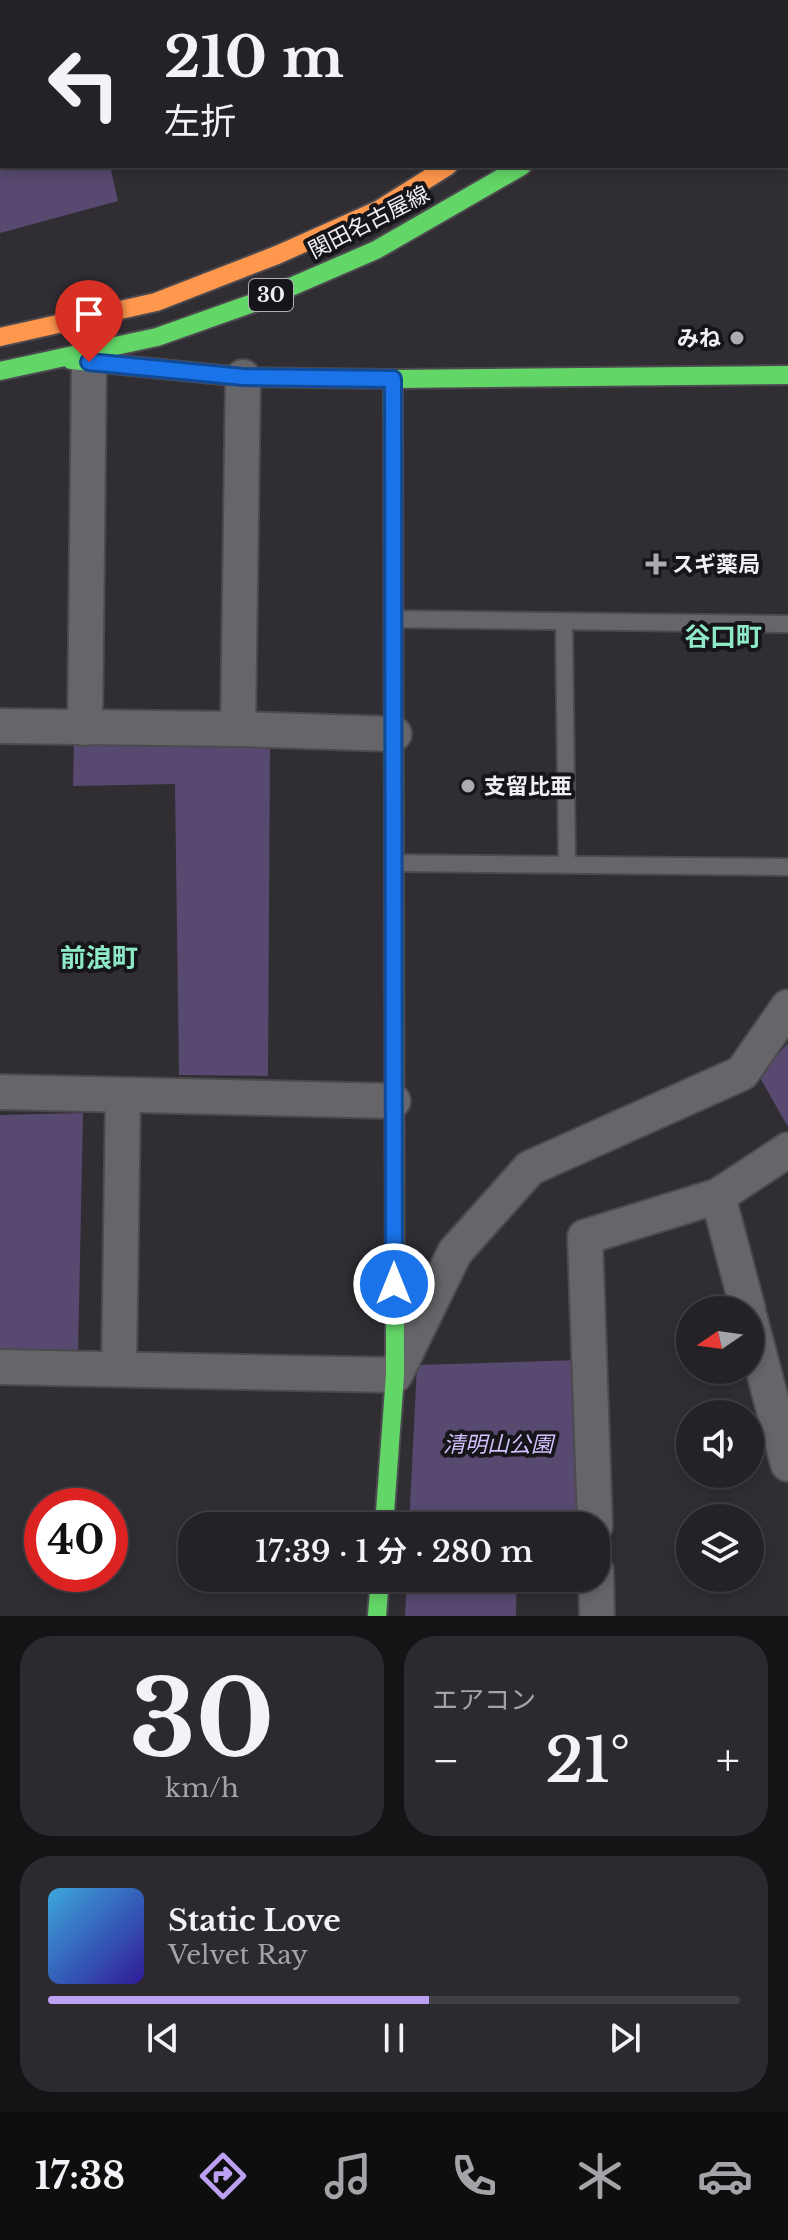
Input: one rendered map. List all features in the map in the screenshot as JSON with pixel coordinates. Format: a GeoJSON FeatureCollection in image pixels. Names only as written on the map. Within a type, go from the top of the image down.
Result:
{"type":"FeatureCollection","features":[{"type":"Feature","properties":{"kind":"street","name":"関田名古屋線"},"geometry":{"type":"LineString","coordinates":[[0,337],[156,302],[263,261],[378,210],[445,168]]}},
{"type":"Feature","properties":{"kind":"street","name":"関田名古屋線"},"geometry":{"type":"LineString","coordinates":[[0,371],[76,361],[157,337],[269,296],[376,250],[519,168]]}},
{"type":"Feature","properties":{"kind":"street"},"geometry":{"type":"LineString","coordinates":[[45,327],[76,361],[85,728]]}},
{"type":"Feature","properties":{"kind":"street"},"geometry":{"type":"LineString","coordinates":[[76,361],[243,377],[393,379],[788,375]]}},
{"type":"Feature","properties":{"kind":"street"},"geometry":{"type":"LineString","coordinates":[[238,729],[243,377]]}},
{"type":"Feature","properties":{"kind":"street"},"geometry":{"type":"LineString","coordinates":[[385,1512],[395,1375],[393,379]]}},
{"type":"Feature","properties":{"kind":"street"},"geometry":{"type":"LineString","coordinates":[[0,726],[394,734]]}},
{"type":"Feature","properties":{"kind":"street"},"geometry":{"type":"LineString","coordinates":[[395,1375],[455,1252],[530,1168],[742,1073],[788,1007]]}},
{"type":"Feature","properties":{"kind":"street"},"geometry":{"type":"LineString","coordinates":[[0,1092],[393,1101]]}},
{"type":"Feature","properties":{"kind":"street"},"geometry":{"type":"LineString","coordinates":[[119,1369],[123,1095]]}},
{"type":"Feature","properties":{"kind":"street"},"geometry":{"type":"LineString","coordinates":[[595,1512],[585,1237],[718,1196],[788,1150]]}},
{"type":"Feature","properties":{"kind":"street"},"geometry":{"type":"LineString","coordinates":[[718,1196],[744,1296]]}},
{"type":"Feature","properties":{"kind":"street"},"geometry":{"type":"LineString","coordinates":[[0,1367],[395,1375]]}},
{"type":"Feature","properties":{"kind":"street"},"geometry":{"type":"LineString","coordinates":[[764,1372],[788,1464]]}},
{"type":"Feature","properties":{"kind":"street"},"geometry":{"type":"LineString","coordinates":[[377,1616],[379,1592]]}},
{"type":"Feature","properties":{"kind":"street"},"geometry":{"type":"LineString","coordinates":[[596,1592],[597,1616]]}},
{"type":"Feature","properties":{"kind":"lane"},"geometry":{"type":"LineString","coordinates":[[394,619],[788,624]]}},
{"type":"Feature","properties":{"kind":"lane"},"geometry":{"type":"LineString","coordinates":[[564,622],[567,864]]}},
{"type":"Feature","properties":{"kind":"lane"},"geometry":{"type":"LineString","coordinates":[[395,863],[788,867]]}},
{"type":"Feature","properties":{"kind":"green space"},"geometry":{"type":"Polygon","coordinates":[[[110,168],[118,201],[0,233],[0,169],[110,168]]]}},
{"type":"Feature","properties":{"kind":"green space"},"geometry":{"type":"Polygon","coordinates":[[[74,739],[270,744],[268,1076],[179,1075],[175,784],[73,786],[74,739]]]}},
{"type":"Feature","properties":{"kind":"green space"},"geometry":{"type":"Polygon","coordinates":[[[788,1043],[788,1127],[759,1076],[788,1043]]]}},
{"type":"Feature","properties":{"kind":"green space"},"geometry":{"type":"Polygon","coordinates":[[[83,1113],[78,1355],[0,1356],[0,1115],[83,1113]]]}},
{"type":"Feature","properties":{"kind":"green space","name":"清明山公園"},"geometry":{"type":"Polygon","coordinates":[[[579,1360],[584,1512],[410,1512],[417,1365],[579,1360]]]}},
{"type":"Feature","properties":{"kind":"green space"},"geometry":{"type":"Polygon","coordinates":[[[406,1592],[517,1592],[516,1616],[405,1616],[406,1592]]]}},
{"type":"Feature","properties":{"kind":"traffic: fast"},"geometry":{"type":"LineString","coordinates":[[0,371],[157,337],[256,302],[376,250],[519,168]]}},
{"type":"Feature","properties":{"kind":"traffic: fast"},"geometry":{"type":"LineString","coordinates":[[71,360],[243,377],[393,379],[788,375]]}},
{"type":"Feature","properties":{"kind":"traffic: fast"},"geometry":{"type":"LineString","coordinates":[[385,1512],[395,1375],[393,379]]}},
{"type":"Feature","properties":{"kind":"traffic: fast"},"geometry":{"type":"LineString","coordinates":[[377,1616],[379,1592]]}},
{"type":"Feature","properties":{"kind":"traffic: slow"},"geometry":{"type":"LineString","coordinates":[[0,337],[156,302],[277,255],[378,210],[445,168]]}},
{"type":"Feature","properties":{"kind":"place","name":"みね"},"geometry":{"type":"Point","coordinates":[737,338]}},
{"type":"Feature","properties":{"kind":"place","name":"スギ薬局"},"geometry":{"type":"Point","coordinates":[656,564]}},
{"type":"Feature","properties":{"kind":"place","name":"支留比亜"},"geometry":{"type":"Point","coordinates":[468,786]}},
{"type":"Feature","properties":{"kind":"district","name":"谷口町"},"geometry":{"type":"Point","coordinates":[723,637]}},
{"type":"Feature","properties":{"kind":"district","name":"前浪町"},"geometry":{"type":"Point","coordinates":[99,958]}},
{"type":"Feature","properties":{"kind":"route"},"geometry":{"type":"LineString","coordinates":[[89,362],[243,377],[393,379],[394,1284]]}}]}
